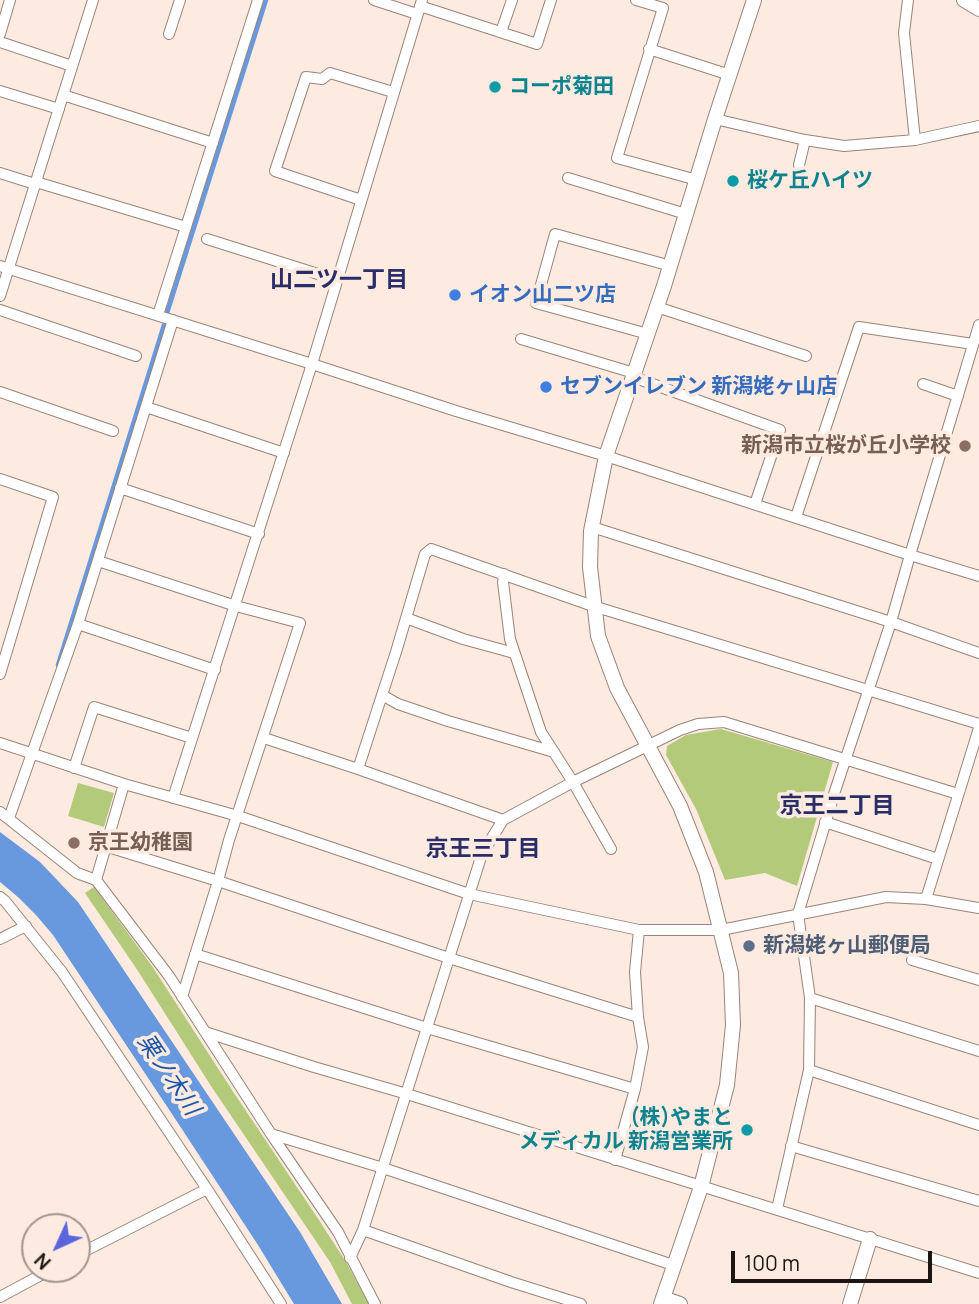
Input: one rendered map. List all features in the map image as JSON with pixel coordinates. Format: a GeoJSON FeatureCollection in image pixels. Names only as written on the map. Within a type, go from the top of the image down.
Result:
{"type":"FeatureCollection","features":[{"type":"Feature","properties":{"kind":"street"},"geometry":{"type":"LineString","coordinates":[[0,34],[10,0]]}},
{"type":"Feature","properties":{"kind":"street"},"geometry":{"type":"LineString","coordinates":[[0,296],[4,267],[35,183],[93,0]]}},
{"type":"Feature","properties":{"kind":"street"},"geometry":{"type":"LineString","coordinates":[[169,34],[180,0]]}},
{"type":"Feature","properties":{"kind":"street"},"geometry":{"type":"LineString","coordinates":[[158,316],[258,0]]}},
{"type":"Feature","properties":{"kind":"street"},"geometry":{"type":"LineString","coordinates":[[374,0],[420,6],[537,44],[551,0]]}},
{"type":"Feature","properties":{"kind":"street"},"geometry":{"type":"LineString","coordinates":[[501,32],[512,0]]}},
{"type":"Feature","properties":{"kind":"street"},"geometry":{"type":"LineString","coordinates":[[636,0],[663,8],[617,158],[697,180]]}},
{"type":"Feature","properties":{"kind":"street"},"geometry":{"type":"LineString","coordinates":[[680,1304],[662,1301],[701,1186],[727,1084],[733,1025],[731,973],[706,872],[680,806],[617,688],[598,636],[590,567],[592,527],[606,456],[671,266],[754,0]]}},
{"type":"Feature","properties":{"kind":"street"},"geometry":{"type":"LineString","coordinates":[[908,0],[904,33],[915,140]]}},
{"type":"Feature","properties":{"kind":"street"},"geometry":{"type":"LineString","coordinates":[[964,0],[979,9]]}},
{"type":"Feature","properties":{"kind":"street"},"geometry":{"type":"LineString","coordinates":[[173,798],[259,534],[420,6]]}},
{"type":"Feature","properties":{"kind":"street"},"geometry":{"type":"LineString","coordinates":[[0,42],[72,66]]}},
{"type":"Feature","properties":{"kind":"street"},"geometry":{"type":"LineString","coordinates":[[649,49],[730,75]]}},
{"type":"Feature","properties":{"kind":"street"},"geometry":{"type":"LineString","coordinates":[[361,200],[275,171],[306,77],[321,79],[330,73],[393,92]]}},
{"type":"Feature","properties":{"kind":"street"},"geometry":{"type":"LineString","coordinates":[[0,91],[59,109]]}},
{"type":"Feature","properties":{"kind":"street"},"geometry":{"type":"LineString","coordinates":[[63,95],[213,144]]}},
{"type":"Feature","properties":{"kind":"street"},"geometry":{"type":"LineString","coordinates":[[715,119],[805,140],[845,146],[915,140],[979,126]]}},
{"type":"Feature","properties":{"kind":"street"},"geometry":{"type":"LineString","coordinates":[[799,165],[805,140]]}},
{"type":"Feature","properties":{"kind":"street"},"geometry":{"type":"LineString","coordinates":[[0,173],[186,227]]}},
{"type":"Feature","properties":{"kind":"street"},"geometry":{"type":"LineString","coordinates":[[568,178],[687,214]]}},
{"type":"Feature","properties":{"kind":"street"},"geometry":{"type":"LineString","coordinates":[[648,334],[536,303],[555,234],[671,266]]}},
{"type":"Feature","properties":{"kind":"street"},"geometry":{"type":"LineString","coordinates":[[207,239],[337,280]]}},
{"type":"Feature","properties":{"kind":"street"},"geometry":{"type":"LineString","coordinates":[[4,267],[979,576]]}},
{"type":"Feature","properties":{"kind":"street"},"geometry":{"type":"LineString","coordinates":[[657,307],[806,356]]}},
{"type":"Feature","properties":{"kind":"street"},"geometry":{"type":"LineString","coordinates":[[0,310],[136,356]]}},
{"type":"Feature","properties":{"kind":"street"},"geometry":{"type":"LineString","coordinates":[[173,320],[78,624],[31,754],[4,815],[77,873],[96,880],[163,968],[338,1232],[375,1304]]}},
{"type":"Feature","properties":{"kind":"street"},"geometry":{"type":"LineString","coordinates":[[777,1209],[809,1070],[810,998],[798,914],[845,758],[891,622],[979,325]]}},
{"type":"Feature","properties":{"kind":"street"},"geometry":{"type":"LineString","coordinates":[[796,517],[859,327],[973,344]]}},
{"type":"Feature","properties":{"kind":"street"},"geometry":{"type":"LineString","coordinates":[[521,339],[634,375],[780,430],[755,504]]}},
{"type":"Feature","properties":{"kind":"street"},"geometry":{"type":"LineString","coordinates":[[923,384],[958,396]]}},
{"type":"Feature","properties":{"kind":"street"},"geometry":{"type":"LineString","coordinates":[[0,392],[113,431]]}},
{"type":"Feature","properties":{"kind":"street"},"geometry":{"type":"LineString","coordinates":[[146,407],[284,453]]}},
{"type":"Feature","properties":{"kind":"street"},"geometry":{"type":"LineString","coordinates":[[0,479],[54,497],[0,674]]}},
{"type":"Feature","properties":{"kind":"street"},"geometry":{"type":"LineString","coordinates":[[120,488],[259,534]]}},
{"type":"Feature","properties":{"kind":"street"},"geometry":{"type":"LineString","coordinates":[[592,527],[891,622],[979,653]]}},
{"type":"Feature","properties":{"kind":"street"},"geometry":{"type":"LineString","coordinates":[[358,769],[425,554],[431,549],[593,606],[979,726],[926,899]]}},
{"type":"Feature","properties":{"kind":"street"},"geometry":{"type":"LineString","coordinates":[[98,561],[236,606],[300,623],[229,840],[182,997]]}},
{"type":"Feature","properties":{"kind":"street"},"geometry":{"type":"LineString","coordinates":[[504,574],[510,639],[541,732],[611,849]]}},
{"type":"Feature","properties":{"kind":"street"},"geometry":{"type":"LineString","coordinates":[[406,618],[463,639],[514,653]]}},
{"type":"Feature","properties":{"kind":"street"},"geometry":{"type":"LineString","coordinates":[[78,624],[215,670]]}},
{"type":"Feature","properties":{"kind":"street"},"geometry":{"type":"LineString","coordinates":[[382,695],[398,704],[448,721],[554,752]]}},
{"type":"Feature","properties":{"kind":"street"},"geometry":{"type":"LineString","coordinates":[[75,768],[94,708],[192,738]]}},
{"type":"Feature","properties":{"kind":"street"},"geometry":{"type":"LineString","coordinates":[[350,1258],[363,1230],[468,894],[482,854],[503,820],[573,782],[680,730],[698,724],[724,722],[958,794]]}},
{"type":"Feature","properties":{"kind":"street"},"geometry":{"type":"LineString","coordinates":[[264,738],[503,820]]}},
{"type":"Feature","properties":{"kind":"street"},"geometry":{"type":"LineString","coordinates":[[0,743],[124,784],[238,816],[468,894],[639,930],[720,930],[886,897],[926,899],[979,908]]}},
{"type":"Feature","properties":{"kind":"street"},"geometry":{"type":"LineString","coordinates":[[96,880],[124,784]]}},
{"type":"Feature","properties":{"kind":"street"},"geometry":{"type":"LineString","coordinates":[[825,822],[939,859]]}},
{"type":"Feature","properties":{"kind":"street"},"geometry":{"type":"LineString","coordinates":[[105,846],[638,1017]]}},
{"type":"Feature","properties":{"kind":"street"},"geometry":{"type":"LineString","coordinates":[[0,897],[62,972],[281,1304]]}},
{"type":"Feature","properties":{"kind":"street"},"geometry":{"type":"LineString","coordinates":[[0,939],[26,926]]}},
{"type":"Feature","properties":{"kind":"street"},"geometry":{"type":"LineString","coordinates":[[615,1160],[635,1089],[643,1047],[635,972],[639,930]]}},
{"type":"Feature","properties":{"kind":"street"},"geometry":{"type":"LineString","coordinates":[[195,954],[427,1028],[635,1089]]}},
{"type":"Feature","properties":{"kind":"street"},"geometry":{"type":"LineString","coordinates":[[912,960],[979,980]]}},
{"type":"Feature","properties":{"kind":"street"},"geometry":{"type":"LineString","coordinates":[[810,998],[979,1051]]}},
{"type":"Feature","properties":{"kind":"street"},"geometry":{"type":"LineString","coordinates":[[205,1032],[979,1273]]}},
{"type":"Feature","properties":{"kind":"street"},"geometry":{"type":"LineString","coordinates":[[809,1070],[979,1125]]}},
{"type":"Feature","properties":{"kind":"street"},"geometry":{"type":"LineString","coordinates":[[271,1134],[383,1168],[673,1265]]}},
{"type":"Feature","properties":{"kind":"street"},"geometry":{"type":"LineString","coordinates":[[791,1146],[979,1201]]}},
{"type":"Feature","properties":{"kind":"street"},"geometry":{"type":"LineString","coordinates":[[91,1248],[207,1189]]}},
{"type":"Feature","properties":{"kind":"street"},"geometry":{"type":"LineString","coordinates":[[363,1230],[574,1303]]}},
{"type":"Feature","properties":{"kind":"street"},"geometry":{"type":"LineString","coordinates":[[850,1304],[870,1239]]}},
{"type":"Feature","properties":{"kind":"street"},"geometry":{"type":"LineString","coordinates":[[0,1297],[26,1283]]}},
{"type":"Feature","properties":{"kind":"green space"},"geometry":{"type":"Polygon","coordinates":[[[721,729],[833,762],[797,886],[765,873],[725,880],[696,809],[666,755],[667,746],[686,735],[721,729]]]}},
{"type":"Feature","properties":{"kind":"green space"},"geometry":{"type":"Polygon","coordinates":[[[78,783],[114,793],[104,827],[68,816],[78,783]]]}},
{"type":"Feature","properties":{"kind":"green space"},"geometry":{"type":"Polygon","coordinates":[[[94,887],[152,966],[346,1262],[369,1304],[352,1304],[330,1262],[85,893],[94,887]]]}},
{"type":"Feature","properties":{"kind":"water","name":"栗ノ木川"},"geometry":{"type":"Polygon","coordinates":[[[0,832],[40,862],[78,902],[300,1232],[342,1304],[294,1304],[258,1245],[53,935],[18,897],[0,882],[0,832]]]}},
{"type":"Feature","properties":{"kind":"waterway"},"geometry":{"type":"LineString","coordinates":[[167,313],[266,0]]}},
{"type":"Feature","properties":{"kind":"waterway"},"geometry":{"type":"LineString","coordinates":[[58,665],[164,325]]}},
{"type":"Feature","properties":{"kind":"place","name":"コーポ菊田"},"geometry":{"type":"Point","coordinates":[495,87]}},
{"type":"Feature","properties":{"kind":"place","name":"桜ケ丘ハイツ"},"geometry":{"type":"Point","coordinates":[733,181]}},
{"type":"Feature","properties":{"kind":"place","name":"イオン山二ツ店"},"geometry":{"type":"Point","coordinates":[455,295]}},
{"type":"Feature","properties":{"kind":"place","name":"セブンイレブン 新潟姥ヶ山店"},"geometry":{"type":"Point","coordinates":[546,387]}},
{"type":"Feature","properties":{"kind":"place","name":"新潟市立桜が丘小学校"},"geometry":{"type":"Point","coordinates":[965,446]}},
{"type":"Feature","properties":{"kind":"place","name":"京王幼稚園"},"geometry":{"type":"Point","coordinates":[74,843]}},
{"type":"Feature","properties":{"kind":"place","name":"新潟姥ヶ山郵便局"},"geometry":{"type":"Point","coordinates":[749,946]}},
{"type":"Feature","properties":{"kind":"place","name":"(株)やまと メディカル 新潟営業所"},"geometry":{"type":"Point","coordinates":[747,1130]}},
{"type":"Feature","properties":{"kind":"district","name":"山二ツ一丁目"},"geometry":{"type":"Point","coordinates":[339,281]}},
{"type":"Feature","properties":{"kind":"district","name":"京王二丁目"},"geometry":{"type":"Point","coordinates":[837,807]}},
{"type":"Feature","properties":{"kind":"district","name":"京王三丁目"},"geometry":{"type":"Point","coordinates":[483,850]}}]}
